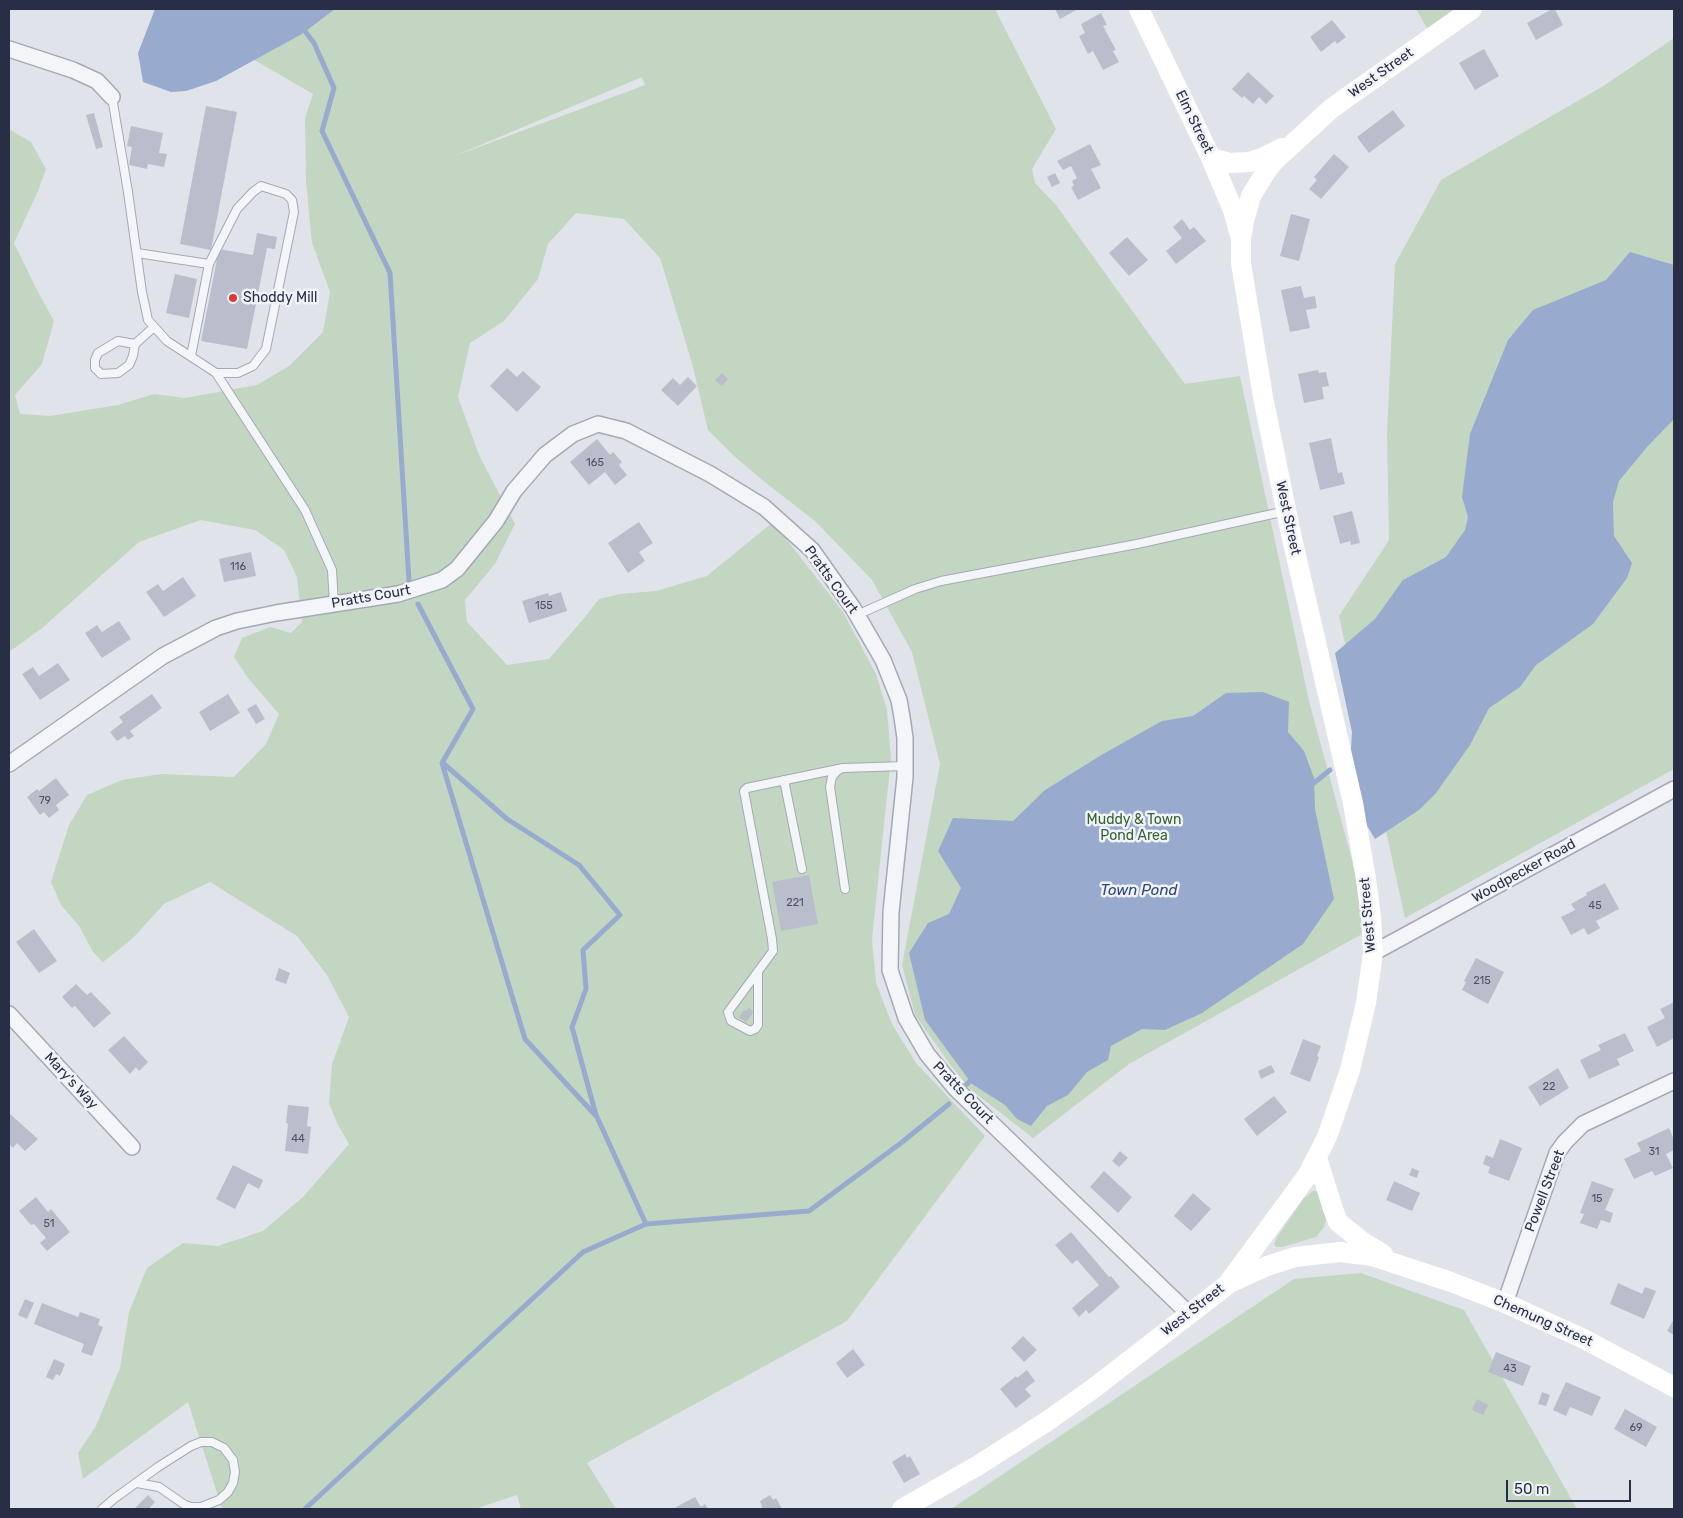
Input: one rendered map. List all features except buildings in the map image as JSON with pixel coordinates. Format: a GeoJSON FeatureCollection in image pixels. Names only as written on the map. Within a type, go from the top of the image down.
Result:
{"type":"FeatureCollection","features":[{"type":"Feature","properties":{"kind":"street","name":"Elm Street"},"geometry":{"type":"LineString","coordinates":[[1139,9],[1211,158],[1233,210],[1241,239]]}},
{"type":"Feature","properties":{"kind":"street","name":"West Street"},"geometry":{"type":"LineString","coordinates":[[902,1509],[977,1466],[1046,1422],[1094,1388],[1227,1285],[1307,1176],[1334,1121],[1350,1070],[1366,1003],[1373,953],[1366,879],[1353,803],[1286,511],[1255,350],[1241,264],[1241,239],[1247,210],[1255,190],[1274,161],[1332,108],[1472,9]]}},
{"type":"Feature","properties":{"kind":"street"},"geometry":{"type":"LineString","coordinates":[[9,50],[73,70],[97,81],[112,97]]}},
{"type":"Feature","properties":{"kind":"street","name":"West Street"},"geometry":{"type":"LineString","coordinates":[[1211,158],[1230,163],[1249,162],[1272,154],[1295,141]]}},
{"type":"Feature","properties":{"kind":"street","name":"Pratts Court"},"geometry":{"type":"LineString","coordinates":[[9,764],[163,656],[216,628],[237,621],[276,613],[398,594],[442,580],[457,569],[491,528],[514,491],[545,455],[573,434],[598,424],[626,431],[710,474],[764,507],[812,550],[857,615],[883,660],[899,700],[905,738],[905,766],[891,912],[890,970],[906,1018],[926,1054],[955,1088],[1189,1314]]}},
{"type":"Feature","properties":{"kind":"street","name":"Woodpecker Road"},"geometry":{"type":"LineString","coordinates":[[1373,953],[1674,789]]}},
{"type":"Feature","properties":{"kind":"street","name":"Mary's Way"},"geometry":{"type":"LineString","coordinates":[[9,1014],[132,1147]]}},
{"type":"Feature","properties":{"kind":"street","name":"Powell Street"},"geometry":{"type":"LineString","coordinates":[[1505,1303],[1557,1153],[1565,1142],[1583,1124],[1674,1081]]}},
{"type":"Feature","properties":{"kind":"street","name":"Chemung Street"},"geometry":{"type":"LineString","coordinates":[[1317,1158],[1338,1222],[1363,1242],[1407,1266]]}},
{"type":"Feature","properties":{"kind":"street","name":"Chemung Street"},"geometry":{"type":"LineString","coordinates":[[1227,1285],[1267,1266],[1295,1257],[1340,1252],[1358,1254],[1407,1266],[1505,1303],[1584,1338],[1674,1387]]}},
{"type":"Feature","properties":{"kind":"lane"},"geometry":{"type":"LineString","coordinates":[[112,97],[148,320],[167,341],[216,372],[305,510],[332,570],[334,604]]}},
{"type":"Feature","properties":{"kind":"lane"},"geometry":{"type":"LineString","coordinates":[[191,356],[208,264],[237,209],[261,186],[286,194],[292,200],[294,212],[266,349],[253,366],[238,373],[216,372]]}},
{"type":"Feature","properties":{"kind":"lane"},"geometry":{"type":"LineString","coordinates":[[137,253],[208,264]]}},
{"type":"Feature","properties":{"kind":"lane"},"geometry":{"type":"LineString","coordinates":[[135,344],[118,341],[98,353],[95,360],[95,368],[102,374],[118,372],[129,365],[135,344],[154,327]]}},
{"type":"Feature","properties":{"kind":"lane"},"geometry":{"type":"LineString","coordinates":[[857,615],[915,589],[941,581],[1138,544],[1286,511]]}},
{"type":"Feature","properties":{"kind":"lane"},"geometry":{"type":"LineString","coordinates":[[758,972],[758,1025],[750,1031],[731,1021],[728,1012],[773,951],[744,791],[747,788],[842,768],[905,766]]}},
{"type":"Feature","properties":{"kind":"lane"},"geometry":{"type":"LineString","coordinates":[[842,768],[834,773],[830,783],[845,889]]}},
{"type":"Feature","properties":{"kind":"lane"},"geometry":{"type":"LineString","coordinates":[[784,780],[802,869]]}},
{"type":"Feature","properties":{"kind":"lane"},"geometry":{"type":"LineString","coordinates":[[102,1509],[115,1498],[191,1446],[201,1442],[212,1442],[224,1448],[233,1460],[235,1472],[233,1483],[228,1492],[219,1500],[201,1507],[185,1505],[159,1487],[137,1483]]}},
{"type":"Feature","properties":{"kind":"green space","name":"Muddy & Town Pond Area"},"geometry":{"type":"Polygon","coordinates":[[[166,9],[995,9],[1056,129],[1032,169],[1035,183],[1056,205],[1185,384],[1240,376],[1309,701],[1352,860],[1363,912],[1362,934],[1129,1064],[1033,1138],[970,1089],[915,1015],[902,965],[940,764],[912,652],[872,580],[816,522],[734,456],[708,430],[692,363],[660,258],[624,219],[576,213],[548,244],[538,279],[504,321],[470,343],[458,397],[479,455],[515,524],[495,564],[465,600],[467,622],[507,665],[549,659],[599,599],[620,594],[656,591],[707,576],[773,522],[843,612],[876,674],[887,710],[891,758],[872,939],[876,983],[892,1024],[916,1063],[985,1136],[847,1321],[587,1463],[616,1509],[521,1509],[517,1495],[475,1509],[222,1509],[188,1402],[83,1479],[78,1453],[96,1426],[120,1368],[129,1312],[147,1268],[183,1243],[218,1246],[263,1231],[304,1196],[349,1144],[337,1123],[329,1103],[332,1064],[349,1017],[327,975],[297,936],[210,882],[164,904],[132,939],[103,962],[93,952],[79,926],[61,905],[51,882],[69,825],[87,795],[122,780],[161,774],[234,777],[266,744],[279,714],[248,678],[234,657],[242,638],[270,627],[291,633],[302,622],[297,577],[284,550],[255,530],[201,520],[139,542],[41,629],[9,652],[9,129],[31,142],[46,169],[14,243],[54,321],[42,364],[15,395],[20,414],[50,416],[118,405],[154,394],[185,398],[257,385],[289,366],[323,332],[330,292],[312,243],[306,181],[305,118],[313,94],[166,9]],[[642,77],[452,157],[645,85],[642,77]]]}},
{"type":"Feature","properties":{"kind":"green space"},"geometry":{"type":"Polygon","coordinates":[[[1416,9],[1459,9],[1428,30],[1416,9]]]}},
{"type":"Feature","properties":{"kind":"green space"},"geometry":{"type":"Polygon","coordinates":[[[1674,38],[1674,769],[1405,918],[1339,616],[1389,540],[1387,432],[1395,264],[1441,180],[1605,85],[1674,38]]]}},
{"type":"Feature","properties":{"kind":"green space"},"geometry":{"type":"Polygon","coordinates":[[[1313,1191],[1317,1191],[1326,1215],[1324,1227],[1316,1237],[1283,1247],[1276,1247],[1274,1244],[1277,1237],[1304,1198],[1313,1191]]]}},
{"type":"Feature","properties":{"kind":"green space"},"geometry":{"type":"Polygon","coordinates":[[[1361,1273],[1464,1310],[1577,1509],[951,1509],[1294,1279],[1361,1273]]]}},
{"type":"Feature","properties":{"kind":"water"},"geometry":{"type":"Polygon","coordinates":[[[155,9],[335,9],[302,34],[216,81],[186,91],[171,92],[143,82],[138,53],[155,9]]]}},
{"type":"Feature","properties":{"kind":"water"},"geometry":{"type":"Polygon","coordinates":[[[1630,252],[1674,265],[1674,419],[1647,447],[1619,481],[1613,502],[1614,536],[1632,563],[1627,578],[1593,624],[1536,665],[1520,687],[1489,708],[1470,745],[1436,793],[1419,810],[1375,839],[1366,824],[1350,765],[1352,732],[1335,653],[1375,619],[1403,580],[1446,557],[1465,530],[1468,517],[1462,497],[1470,434],[1508,340],[1533,310],[1606,280],[1630,252]]]}},
{"type":"Feature","properties":{"kind":"water","name":"Town Pond"},"geometry":{"type":"Polygon","coordinates":[[[1263,692],[1289,702],[1288,732],[1304,751],[1314,778],[1315,809],[1334,899],[1303,944],[1202,1013],[1165,1030],[1142,1029],[1111,1046],[1108,1060],[1087,1072],[1068,1095],[1047,1106],[1031,1126],[1017,1119],[1005,1105],[972,1084],[925,1020],[909,953],[928,923],[949,914],[961,888],[938,851],[953,818],[1013,821],[1045,790],[1103,754],[1162,721],[1193,716],[1226,693],[1263,692]]]}},
{"type":"Feature","properties":{"kind":"waterway"},"geometry":{"type":"LineString","coordinates":[[301,26],[314,43],[334,88],[322,131],[390,273],[409,581]]}},
{"type":"Feature","properties":{"kind":"waterway"},"geometry":{"type":"LineString","coordinates":[[418,604],[473,709],[442,763],[525,1039],[597,1117],[646,1224]]}},
{"type":"Feature","properties":{"kind":"waterway"},"geometry":{"type":"LineString","coordinates":[[443,763],[507,819],[579,865],[620,915],[583,950],[586,989],[572,1027],[596,1115]]}},
{"type":"Feature","properties":{"kind":"waterway"},"geometry":{"type":"LineString","coordinates":[[1309,787],[1330,770]]}},
{"type":"Feature","properties":{"kind":"waterway"},"geometry":{"type":"LineString","coordinates":[[966,1085],[975,1076]]}},
{"type":"Feature","properties":{"kind":"waterway"},"geometry":{"type":"LineString","coordinates":[[305,1509],[583,1252],[646,1224],[809,1211],[901,1143],[949,1104]]}},
{"type":"Feature","properties":{"kind":"place","name":"Shoddy Mill"},"geometry":{"type":"Point","coordinates":[233,298]}}]}
